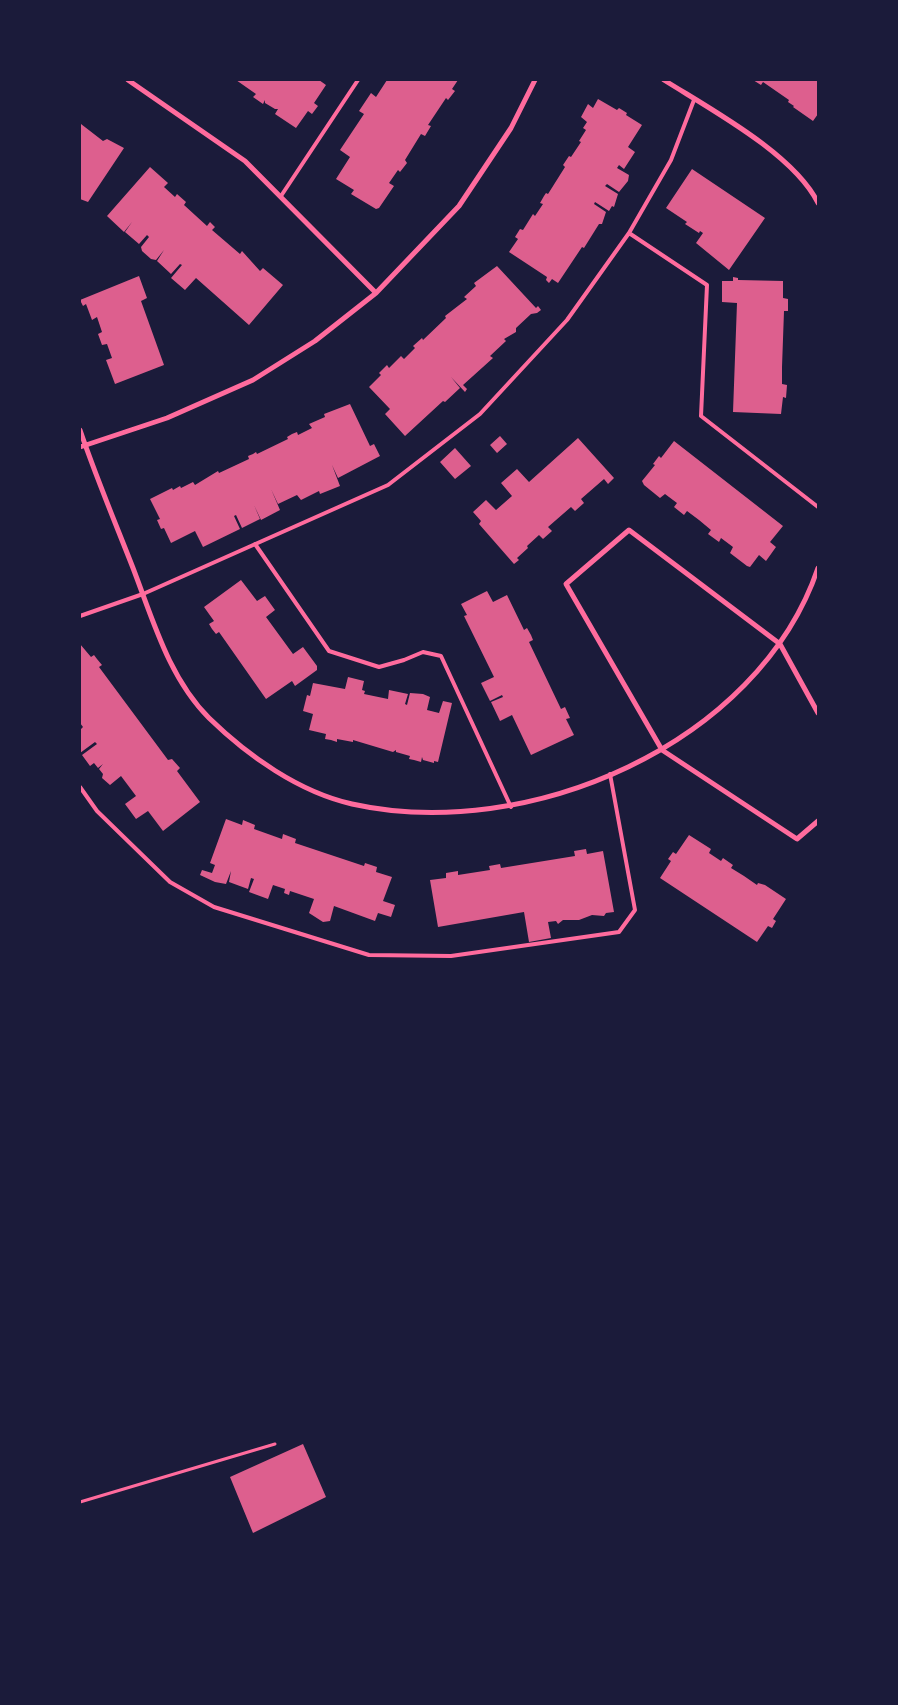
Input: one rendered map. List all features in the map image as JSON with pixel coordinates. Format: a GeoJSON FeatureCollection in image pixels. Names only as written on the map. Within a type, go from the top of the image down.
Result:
{"type":"FeatureCollection","features":[{"type":"Feature","properties":{"kind":"street"},"geometry":{"type":"LineString","coordinates":[[128,80],[246,161],[376,293]]}},
{"type":"Feature","properties":{"kind":"street"},"geometry":{"type":"LineString","coordinates":[[83,446],[167,418],[253,380],[315,341],[376,293],[459,206],[511,128],[535,80]]}},
{"type":"Feature","properties":{"kind":"street"},"geometry":{"type":"LineString","coordinates":[[664,80],[768,146],[812,190],[818,202]]}},
{"type":"Feature","properties":{"kind":"street"},"geometry":{"type":"LineString","coordinates":[[80,430],[83,446],[176,676],[208,716],[250,753],[298,784],[352,804],[433,814],[510,806],[581,788],[662,750],[695,728],[740,688],[780,644],[810,592],[818,568]]}},
{"type":"Feature","properties":{"kind":"street"},"geometry":{"type":"LineString","coordinates":[[818,713],[780,644],[629,530],[566,584],[662,750],[797,839],[818,820]]}},
{"type":"Feature","properties":{"kind":"lane"},"geometry":{"type":"LineString","coordinates":[[281,196],[358,80]]}},
{"type":"Feature","properties":{"kind":"lane"},"geometry":{"type":"LineString","coordinates":[[80,616],[143,594],[388,485],[480,414],[567,320],[628,233],[670,160],[694,100]]}},
{"type":"Feature","properties":{"kind":"lane"},"geometry":{"type":"LineString","coordinates":[[628,233],[707,285],[701,416],[818,507]]}},
{"type":"Feature","properties":{"kind":"lane"},"geometry":{"type":"LineString","coordinates":[[255,544],[329,651],[379,667],[423,652],[441,656],[510,806]]}},
{"type":"Feature","properties":{"kind":"lane"},"geometry":{"type":"LineString","coordinates":[[80,787],[97,811],[170,882],[214,907],[369,955],[451,956],[619,932],[635,910],[610,774]]}},
{"type":"Feature","properties":{"kind":"path"},"geometry":{"type":"LineString","coordinates":[[80,1502],[275,1444]]}},
{"type":"Feature","properties":{"kind":"building"},"geometry":{"type":"Polygon","coordinates":[[[236,80],[319,80],[326,85],[314,103],[318,106],[312,114],[308,111],[296,128],[275,114],[278,109],[265,103],[265,100],[263,104],[253,97],[256,94],[236,80]]]}},
{"type":"Feature","properties":{"kind":"building"},"geometry":{"type":"Polygon","coordinates":[[[387,80],[458,80],[452,89],[455,91],[448,100],[446,98],[428,125],[431,126],[425,136],[421,134],[405,160],[407,163],[400,172],[398,170],[389,183],[394,186],[379,208],[376,209],[351,194],[354,190],[336,179],[350,157],[340,150],[364,114],[359,111],[371,93],[376,97],[387,80]]]}},
{"type":"Feature","properties":{"kind":"building"},"geometry":{"type":"Polygon","coordinates":[[[753,80],[818,80],[818,114],[813,121],[793,107],[788,102],[789,100],[763,82],[761,85],[753,80]]]}},
{"type":"Feature","properties":{"kind":"building"},"geometry":{"type":"Polygon","coordinates":[[[598,99],[617,110],[619,108],[642,125],[628,147],[635,152],[624,169],[619,165],[617,168],[629,175],[628,181],[619,192],[607,184],[605,186],[618,194],[614,207],[612,206],[609,211],[595,202],[594,204],[606,212],[602,224],[599,224],[558,283],[552,279],[549,283],[546,280],[547,277],[509,252],[518,239],[515,237],[520,229],[523,230],[533,214],[535,216],[543,204],[540,203],[544,196],[546,193],[548,194],[565,167],[563,165],[581,142],[579,141],[586,130],[583,128],[587,122],[581,117],[588,104],[593,108],[598,99]]]}},
{"type":"Feature","properties":{"kind":"building"},"geometry":{"type":"Polygon","coordinates":[[[81,124],[103,141],[107,139],[124,148],[88,202],[80,199],[81,124]]]}},
{"type":"Feature","properties":{"kind":"building"},"geometry":{"type":"Polygon","coordinates":[[[150,167],[168,183],[164,187],[175,197],[177,194],[186,202],[184,205],[207,226],[210,222],[215,227],[212,230],[240,254],[242,251],[260,271],[263,268],[283,285],[249,325],[196,278],[185,290],[171,278],[182,265],[180,264],[171,274],[157,261],[164,250],[156,260],[151,259],[142,251],[141,247],[149,237],[147,235],[139,244],[125,232],[132,222],[124,232],[107,216],[150,167]]]}},
{"type":"Feature","properties":{"kind":"building"},"geometry":{"type":"Polygon","coordinates":[[[692,169],[765,218],[729,270],[696,243],[703,233],[700,231],[699,233],[685,224],[687,222],[666,208],[692,169]]]}},
{"type":"Feature","properties":{"kind":"building"},"geometry":{"type":"Polygon","coordinates":[[[497,266],[536,308],[538,306],[541,310],[531,314],[516,328],[516,332],[504,339],[506,341],[490,356],[493,358],[463,385],[467,389],[465,392],[451,377],[460,388],[405,436],[385,414],[390,409],[369,387],[381,375],[379,373],[387,365],[389,368],[401,356],[404,359],[415,348],[413,346],[422,338],[423,340],[446,318],[445,316],[467,299],[464,297],[476,286],[474,283],[497,266]]]}},
{"type":"Feature","properties":{"kind":"building"},"geometry":{"type":"Polygon","coordinates":[[[139,276],[147,298],[141,301],[164,365],[115,384],[106,360],[112,358],[107,344],[102,345],[98,334],[102,332],[97,317],[92,320],[86,304],[83,306],[80,300],[139,276]]]}},
{"type":"Feature","properties":{"kind":"building"},"geometry":{"type":"Polygon","coordinates":[[[733,277],[738,278],[738,280],[783,281],[783,298],[788,299],[788,311],[784,311],[782,384],[787,385],[786,398],[783,397],[781,414],[733,412],[737,303],[722,302],[722,281],[733,281],[733,277]]]}},
{"type":"Feature","properties":{"kind":"building"},"geometry":{"type":"Polygon","coordinates":[[[350,404],[370,446],[374,444],[380,456],[338,478],[332,465],[340,486],[320,494],[319,491],[301,500],[297,495],[278,504],[271,489],[280,510],[261,520],[254,505],[260,519],[242,528],[236,515],[234,516],[240,529],[203,547],[195,531],[171,543],[164,528],[161,529],[157,520],[160,519],[150,499],[172,488],[173,490],[180,486],[181,488],[193,482],[195,485],[218,471],[219,473],[249,459],[248,456],[256,452],[257,454],[288,439],[287,437],[292,434],[297,432],[298,435],[312,428],[309,424],[325,417],[324,414],[350,404]]]}},
{"type":"Feature","properties":{"kind":"building"},"geometry":{"type":"Polygon","coordinates":[[[500,436],[507,444],[497,453],[490,445],[500,436]]]}},
{"type":"Feature","properties":{"kind":"building"},"geometry":{"type":"Polygon","coordinates":[[[578,438],[614,478],[608,484],[604,479],[581,499],[584,503],[575,511],[571,507],[548,527],[552,531],[543,539],[539,535],[527,546],[528,548],[517,558],[519,560],[514,564],[479,524],[481,521],[473,512],[486,500],[496,510],[512,496],[501,483],[517,469],[529,482],[578,438]]]}},
{"type":"Feature","properties":{"kind":"building"},"geometry":{"type":"Polygon","coordinates":[[[674,441],[783,526],[770,542],[776,547],[766,561],[759,555],[750,567],[747,566],[730,553],[733,547],[721,538],[719,542],[708,534],[711,530],[699,520],[687,511],[684,515],[674,507],[677,503],[665,494],[660,498],[644,485],[642,481],[655,465],[653,464],[659,456],[661,458],[674,441]]]}},
{"type":"Feature","properties":{"kind":"building"},"geometry":{"type":"Polygon","coordinates":[[[455,448],[471,466],[455,479],[440,462],[455,448]]]}},
{"type":"Feature","properties":{"kind":"building"},"geometry":{"type":"Polygon","coordinates":[[[241,580],[257,601],[265,596],[275,610],[266,617],[293,654],[303,647],[317,666],[317,670],[295,686],[292,681],[266,699],[219,632],[216,634],[212,629],[209,624],[214,621],[204,607],[241,580]]]}},
{"type":"Feature","properties":{"kind":"building"},"geometry":{"type":"Polygon","coordinates":[[[487,591],[493,602],[507,595],[524,630],[527,628],[531,635],[533,640],[529,642],[561,709],[565,707],[570,718],[566,719],[574,735],[531,755],[512,715],[500,721],[491,702],[503,697],[502,695],[490,701],[481,683],[494,677],[464,616],[467,615],[461,604],[487,591]]]}},
{"type":"Feature","properties":{"kind":"building"},"geometry":{"type":"Polygon","coordinates":[[[80,644],[91,657],[94,655],[102,665],[99,667],[168,760],[172,759],[180,768],[177,771],[200,802],[163,831],[148,811],[136,819],[125,804],[136,796],[121,776],[110,785],[102,778],[103,774],[99,769],[103,764],[98,768],[94,763],[90,766],[82,755],[97,744],[95,742],[80,753],[80,730],[83,727],[80,723],[80,644]]]}},
{"type":"Feature","properties":{"kind":"building"},"geometry":{"type":"Polygon","coordinates":[[[348,677],[364,681],[362,690],[365,691],[364,694],[388,699],[389,690],[408,694],[405,704],[407,705],[410,693],[423,694],[430,697],[427,710],[439,713],[443,701],[452,703],[438,762],[434,761],[434,763],[423,760],[422,757],[421,762],[409,759],[410,756],[396,752],[396,750],[393,752],[353,740],[353,742],[337,739],[337,742],[325,739],[326,734],[309,730],[313,714],[303,711],[307,695],[310,696],[313,683],[345,689],[348,677]]]}},
{"type":"Feature","properties":{"kind":"building"},"geometry":{"type":"Polygon","coordinates":[[[226,819],[242,825],[243,820],[255,825],[254,829],[282,839],[283,834],[296,839],[295,843],[364,866],[365,863],[377,867],[376,872],[392,877],[383,901],[395,905],[391,917],[378,913],[375,921],[334,906],[330,921],[323,922],[309,913],[314,899],[290,891],[289,895],[284,893],[285,889],[273,885],[268,899],[249,892],[254,879],[251,878],[248,889],[229,882],[231,871],[226,884],[215,882],[200,875],[202,870],[212,873],[215,865],[210,863],[226,819]]]}},
{"type":"Feature","properties":{"kind":"building"},"geometry":{"type":"Polygon","coordinates":[[[689,835],[711,849],[709,853],[721,861],[723,858],[733,865],[731,868],[757,885],[758,883],[765,885],[786,899],[773,919],[776,921],[772,928],[768,926],[757,942],[660,878],[671,861],[668,859],[673,852],[676,854],[689,835]]]}},
{"type":"Feature","properties":{"kind":"building"},"geometry":{"type":"Polygon","coordinates":[[[586,849],[587,854],[603,851],[614,912],[606,913],[604,916],[592,915],[579,920],[563,920],[558,924],[556,921],[548,922],[551,938],[529,942],[524,912],[438,927],[430,880],[446,878],[446,873],[458,871],[458,875],[490,870],[489,866],[500,864],[501,868],[575,856],[574,851],[586,849]]]}},
{"type":"Feature","properties":{"kind":"building"},"geometry":{"type":"Polygon","coordinates":[[[303,1444],[326,1497],[253,1533],[230,1477],[303,1444]]]}}]}
